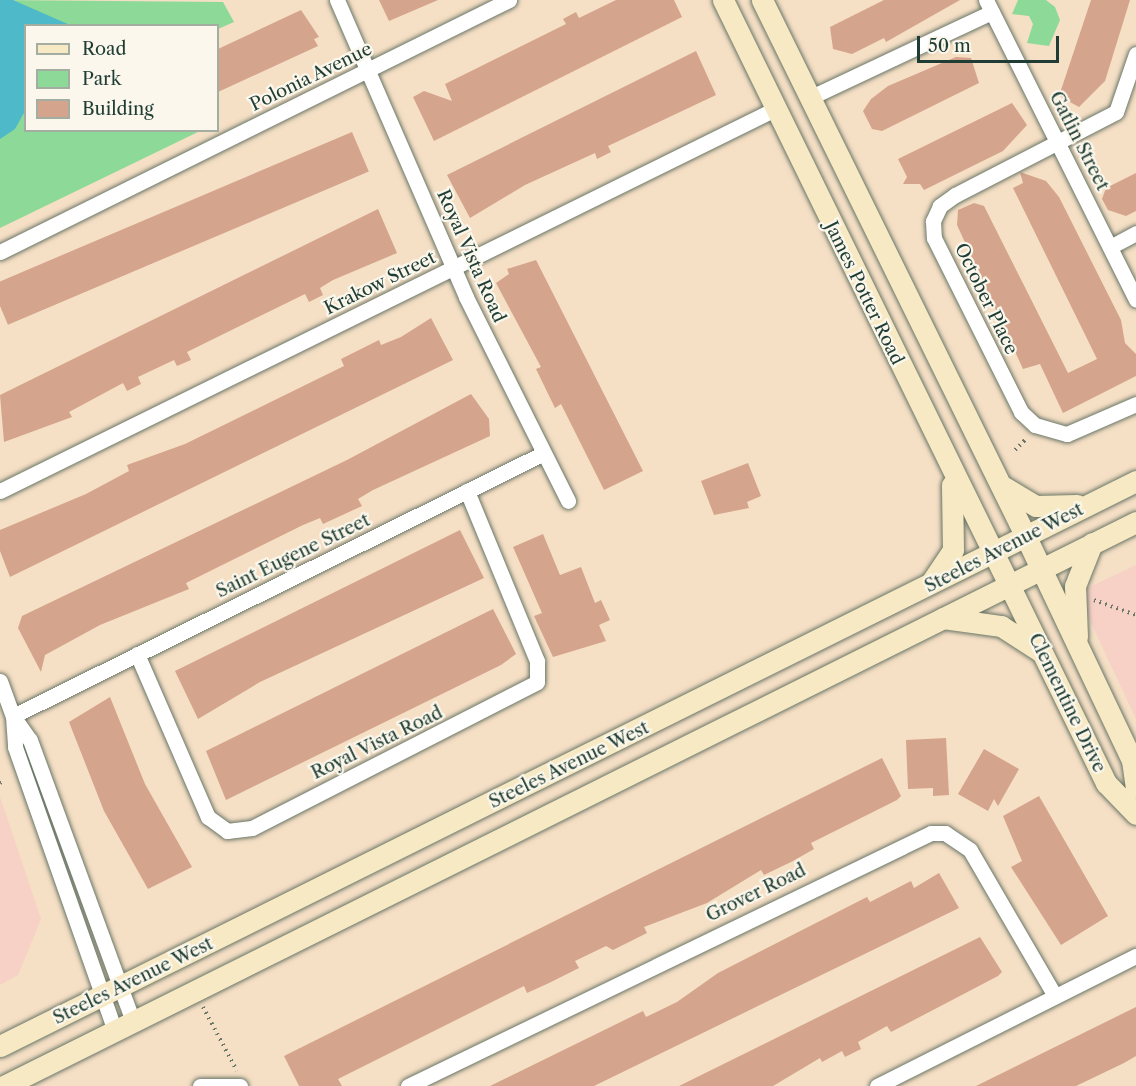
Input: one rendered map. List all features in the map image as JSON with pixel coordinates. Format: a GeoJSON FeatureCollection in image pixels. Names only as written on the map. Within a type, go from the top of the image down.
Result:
{"type":"FeatureCollection","features":[{"type":"Feature","properties":{"kind":"main road","name":"James Potter Road"},"geometry":{"type":"LineString","coordinates":[[723,0],[951,472],[1009,584]]}},
{"type":"Feature","properties":{"kind":"main road","name":"James Potter Road"},"geometry":{"type":"LineString","coordinates":[[762,0],[1026,537],[1038,568]]}},
{"type":"Feature","properties":{"kind":"main road"},"geometry":{"type":"LineString","coordinates":[[990,467],[1007,491],[1036,506],[1057,508],[1104,497]]}},
{"type":"Feature","properties":{"kind":"main road"},"geometry":{"type":"LineString","coordinates":[[918,592],[953,550],[956,522],[951,472]]}},
{"type":"Feature","properties":{"kind":"main road","name":"Steeles Avenue West"},"geometry":{"type":"LineString","coordinates":[[0,1046],[918,592],[1136,481]]}},
{"type":"Feature","properties":{"kind":"main road","name":"Steeles Avenue West"},"geometry":{"type":"LineString","coordinates":[[4,1086],[943,618],[1038,568],[1136,522]]}},
{"type":"Feature","properties":{"kind":"main road"},"geometry":{"type":"LineString","coordinates":[[1078,646],[1075,586],[1092,543]]}},
{"type":"Feature","properties":{"kind":"main road","name":"Clementine Drive"},"geometry":{"type":"LineString","coordinates":[[1038,568],[1132,760],[1136,788]]}},
{"type":"Feature","properties":{"kind":"main road","name":"Clementine Drive"},"geometry":{"type":"LineString","coordinates":[[1009,584],[1106,783],[1136,814]]}},
{"type":"Feature","properties":{"kind":"main road"},"geometry":{"type":"LineString","coordinates":[[943,618],[1001,626],[1040,651]]}},
{"type":"Feature","properties":{"kind":"street","name":"Royal Vista Road"},"geometry":{"type":"LineString","coordinates":[[337,0],[371,70],[454,269],[542,454]]}},
{"type":"Feature","properties":{"kind":"street","name":"Polonia Avenue"},"geometry":{"type":"LineString","coordinates":[[0,252],[509,0]]}},
{"type":"Feature","properties":{"kind":"street"},"geometry":{"type":"LineString","coordinates":[[809,98],[989,6]]}},
{"type":"Feature","properties":{"kind":"street","name":"Gatlin Street"},"geometry":{"type":"LineString","coordinates":[[989,6],[1136,300]]}},
{"type":"Feature","properties":{"kind":"street"},"geometry":{"type":"LineString","coordinates":[[1059,145],[1116,112],[1136,54]]}},
{"type":"Feature","properties":{"kind":"street","name":"Krakow Street"},"geometry":{"type":"LineString","coordinates":[[0,491],[776,109]]}},
{"type":"Feature","properties":{"kind":"street","name":"October Place"},"geometry":{"type":"LineString","coordinates":[[1059,145],[940,206],[934,238],[1021,412],[1035,425],[1077,433],[1136,404]]}},
{"type":"Feature","properties":{"kind":"street"},"geometry":{"type":"LineString","coordinates":[[1110,247],[1136,233]]}},
{"type":"Feature","properties":{"kind":"street"},"geometry":{"type":"LineString","coordinates":[[542,454],[568,501]]}},
{"type":"Feature","properties":{"kind":"street","name":"Saint Eugene Street"},"geometry":{"type":"LineString","coordinates":[[13,716],[542,454]]}},
{"type":"Feature","properties":{"kind":"street","name":"Royal Vista Road"},"geometry":{"type":"LineString","coordinates":[[137,654],[208,816],[227,831],[252,828],[537,682],[537,661],[467,491]]}},
{"type":"Feature","properties":{"kind":"street"},"geometry":{"type":"LineString","coordinates":[[0,681],[13,716],[15,747],[124,1026]]}},
{"type":"Feature","properties":{"kind":"street","name":"Grover Road"},"geometry":{"type":"LineString","coordinates":[[408,1086],[931,833],[945,834],[970,850],[1055,996]]}},
{"type":"Feature","properties":{"kind":"street"},"geometry":{"type":"LineString","coordinates":[[877,1086],[1136,956]]}},
{"type":"Feature","properties":{"kind":"street"},"geometry":{"type":"LineString","coordinates":[[200,1086],[239,1081]]}},
{"type":"Feature","properties":{"kind":"path"},"geometry":{"type":"LineString","coordinates":[[1015,450],[1030,435]]}},
{"type":"Feature","properties":{"kind":"path"},"geometry":{"type":"LineString","coordinates":[[1083,596],[1136,615]]}},
{"type":"Feature","properties":{"kind":"path"},"geometry":{"type":"LineString","coordinates":[[194,1007],[202,1004],[239,1081]]}},
{"type":"Feature","properties":{"kind":"shaded area"},"geometry":{"type":"Polygon","coordinates":[[[1136,565],[1136,719],[1077,593],[1136,565]]]}},
{"type":"Feature","properties":{"kind":"shaded area"},"geometry":{"type":"Polygon","coordinates":[[[0,797],[41,919],[18,975],[0,985],[0,797]]]}},
{"type":"Feature","properties":{"kind":"green space"},"geometry":{"type":"Polygon","coordinates":[[[0,0],[223,2],[234,22],[219,29],[219,24],[24,24],[24,132],[198,132],[0,228],[0,0]]]}},
{"type":"Feature","properties":{"kind":"green space"},"geometry":{"type":"Polygon","coordinates":[[[1018,0],[1046,0],[1055,7],[1060,20],[1049,46],[1027,43],[1033,24],[1029,16],[1012,14],[1018,0]]]}},
{"type":"Feature","properties":{"kind":"water"},"geometry":{"type":"Polygon","coordinates":[[[0,0],[13,0],[68,24],[24,24],[24,113],[15,129],[0,139],[0,0]]]}},
{"type":"Feature","properties":{"kind":"building"},"geometry":{"type":"Polygon","coordinates":[[[379,0],[438,0],[389,21],[379,0]]]}},
{"type":"Feature","properties":{"kind":"building"},"geometry":{"type":"Polygon","coordinates":[[[616,0],[674,0],[682,17],[434,141],[413,97],[424,91],[452,101],[445,84],[566,24],[563,19],[576,12],[579,18],[616,0]]]}},
{"type":"Feature","properties":{"kind":"building"},"geometry":{"type":"Polygon","coordinates":[[[884,0],[960,0],[886,42],[884,38],[852,54],[833,49],[830,27],[884,0]]]}},
{"type":"Feature","properties":{"kind":"building"},"geometry":{"type":"Polygon","coordinates":[[[1091,0],[1130,0],[1105,81],[1079,107],[1059,96],[1091,0]]]}},
{"type":"Feature","properties":{"kind":"building"},"geometry":{"type":"Polygon","coordinates":[[[301,10],[319,37],[314,39],[318,46],[219,92],[219,49],[301,10]]]}},
{"type":"Feature","properties":{"kind":"building"},"geometry":{"type":"Polygon","coordinates":[[[696,51],[716,95],[608,146],[611,152],[597,159],[595,153],[525,185],[470,218],[447,175],[696,51]]]}},
{"type":"Feature","properties":{"kind":"building"},"geometry":{"type":"Polygon","coordinates":[[[956,57],[971,58],[979,83],[882,131],[872,129],[863,111],[871,99],[888,86],[956,57]]]}},
{"type":"Feature","properties":{"kind":"building"},"geometry":{"type":"Polygon","coordinates":[[[1012,103],[1027,125],[1003,151],[924,190],[920,184],[903,184],[907,177],[898,159],[1012,103]]]}},
{"type":"Feature","properties":{"kind":"building"},"geometry":{"type":"Polygon","coordinates":[[[352,132],[369,172],[8,325],[0,306],[0,281],[352,132]]]}},
{"type":"Feature","properties":{"kind":"building"},"geometry":{"type":"Polygon","coordinates":[[[1020,172],[1046,181],[1059,197],[1121,320],[1125,343],[1136,354],[1136,376],[1063,413],[1040,364],[1023,369],[957,225],[958,210],[974,203],[984,206],[1068,373],[1097,359],[1013,188],[1023,183],[1020,172]]]}},
{"type":"Feature","properties":{"kind":"building"},"geometry":{"type":"Polygon","coordinates":[[[1136,173],[1136,211],[1126,216],[1108,210],[1102,199],[1106,188],[1136,173]]]}},
{"type":"Feature","properties":{"kind":"building"},"geometry":{"type":"Polygon","coordinates":[[[378,209],[397,253],[333,280],[320,288],[323,295],[309,302],[305,294],[187,352],[191,360],[177,366],[174,360],[138,377],[141,384],[127,391],[123,383],[69,412],[72,417],[4,442],[0,395],[378,209]]]}},
{"type":"Feature","properties":{"kind":"building"},"geometry":{"type":"Polygon","coordinates":[[[536,260],[643,471],[604,490],[561,404],[555,408],[536,369],[541,367],[496,283],[509,274],[507,269],[536,260]]]}},
{"type":"Feature","properties":{"kind":"building"},"geometry":{"type":"Polygon","coordinates":[[[431,318],[453,360],[10,577],[0,551],[0,530],[86,494],[129,471],[127,465],[185,444],[344,366],[341,359],[379,340],[381,345],[401,337],[431,318]]]}},
{"type":"Feature","properties":{"kind":"building"},"geometry":{"type":"Polygon","coordinates":[[[471,394],[489,419],[490,436],[373,490],[358,499],[362,506],[323,524],[320,518],[303,525],[186,583],[189,589],[100,625],[45,655],[41,672],[18,628],[22,616],[347,460],[471,394]]]}},
{"type":"Feature","properties":{"kind":"building"},"geometry":{"type":"Polygon","coordinates":[[[748,463],[761,496],[747,502],[749,508],[714,515],[701,481],[748,463]]]}},
{"type":"Feature","properties":{"kind":"building"},"geometry":{"type":"Polygon","coordinates":[[[460,530],[484,578],[260,682],[198,719],[175,671],[460,530]]]}},
{"type":"Feature","properties":{"kind":"building"},"geometry":{"type":"Polygon","coordinates":[[[543,534],[560,575],[581,567],[595,603],[601,600],[610,620],[599,625],[606,641],[553,657],[534,616],[542,613],[513,547],[543,534]]]}},
{"type":"Feature","properties":{"kind":"building"},"geometry":{"type":"Polygon","coordinates":[[[493,609],[516,654],[501,665],[226,800],[206,751],[493,609]]]}},
{"type":"Feature","properties":{"kind":"building"},"geometry":{"type":"Polygon","coordinates":[[[110,697],[145,784],[192,867],[148,889],[104,811],[69,722],[110,697]]]}},
{"type":"Feature","properties":{"kind":"building"},"geometry":{"type":"Polygon","coordinates":[[[946,738],[949,795],[933,796],[933,788],[908,789],[906,740],[946,738]]]}},
{"type":"Feature","properties":{"kind":"building"},"geometry":{"type":"Polygon","coordinates":[[[984,749],[1019,769],[998,806],[994,799],[988,811],[958,794],[984,749]]]}},
{"type":"Feature","properties":{"kind":"building"},"geometry":{"type":"Polygon","coordinates":[[[882,758],[901,796],[811,843],[814,849],[793,861],[764,875],[761,870],[707,903],[644,927],[647,933],[613,950],[606,946],[575,961],[579,968],[549,983],[527,993],[524,986],[338,1079],[342,1086],[299,1086],[284,1056],[882,758]]]}},
{"type":"Feature","properties":{"kind":"building"},"geometry":{"type":"Polygon","coordinates":[[[1039,796],[1108,916],[1061,945],[1011,867],[1022,861],[1003,816],[1039,796]]]}},
{"type":"Feature","properties":{"kind":"building"},"geometry":{"type":"Polygon","coordinates":[[[939,873],[959,908],[594,1086],[490,1086],[643,1011],[646,1017],[677,1002],[718,973],[867,897],[870,902],[911,881],[914,888],[939,873]]]}},
{"type":"Feature","properties":{"kind":"building"},"geometry":{"type":"Polygon","coordinates":[[[980,937],[1002,972],[998,976],[891,1032],[887,1026],[858,1042],[861,1049],[845,1057],[842,1051],[822,1062],[820,1058],[773,1086],[679,1086],[980,937]]]}},
{"type":"Feature","properties":{"kind":"building"},"geometry":{"type":"Polygon","coordinates":[[[1136,1007],[1136,1056],[1124,1063],[1076,1086],[976,1086],[1136,1007]]]}}]}
